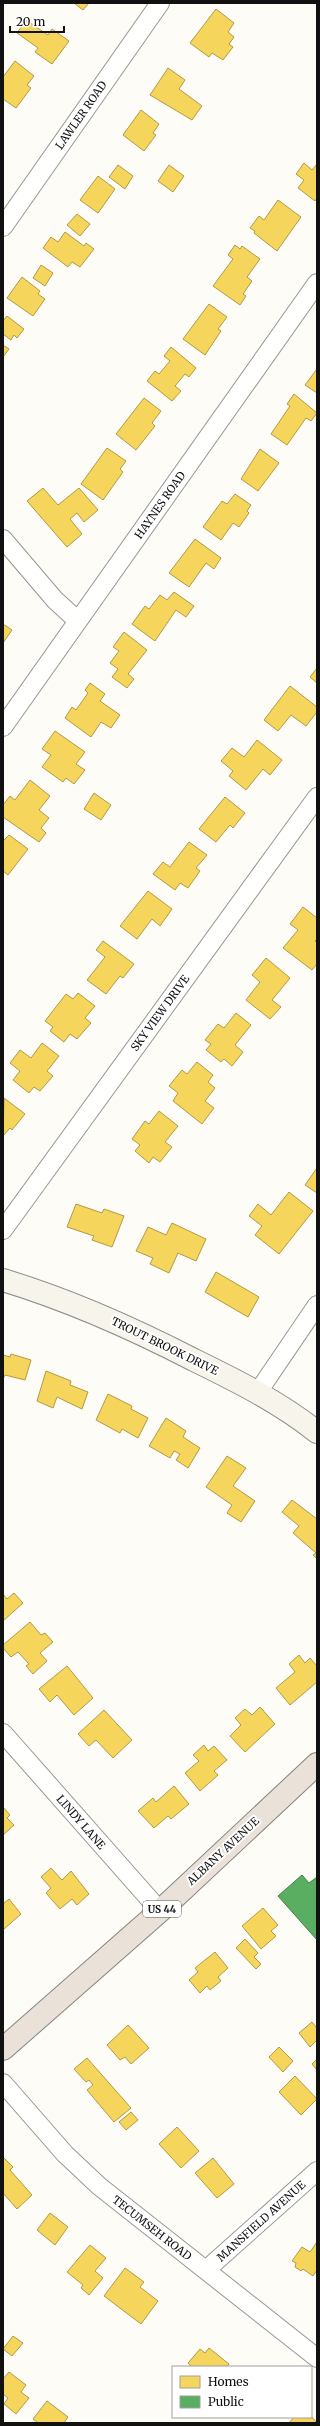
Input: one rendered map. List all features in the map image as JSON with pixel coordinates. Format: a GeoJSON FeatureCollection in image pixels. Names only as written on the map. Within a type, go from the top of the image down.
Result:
{"type":"FeatureCollection","features":[{"type":"Feature","properties":{"kind":"highway","name":"ALBANY AVENUE"},"geometry":{"type":"LineString","coordinates":[[3,2049],[160,1910],[317,1764]]}},
{"type":"Feature","properties":{"kind":"main road","name":"TROUT BROOK DRIVE"},"geometry":{"type":"LineString","coordinates":[[3,1280],[71,1304],[134,1329],[258,1392],[295,1415],[317,1432]]}},
{"type":"Feature","properties":{"kind":"street","name":"LAWLER ROAD"},"geometry":{"type":"LineString","coordinates":[[3,227],[160,3]]}},
{"type":"Feature","properties":{"kind":"street","name":"HAYNES ROAD"},"geometry":{"type":"LineString","coordinates":[[3,727],[317,282]]}},
{"type":"Feature","properties":{"kind":"street"},"geometry":{"type":"LineString","coordinates":[[3,539],[55,600],[78,621]]}},
{"type":"Feature","properties":{"kind":"street","name":"SKY VIEW DRIVE"},"geometry":{"type":"LineString","coordinates":[[3,1230],[317,797]]}},
{"type":"Feature","properties":{"kind":"street"},"geometry":{"type":"LineString","coordinates":[[258,1392],[317,1305]]}},
{"type":"Feature","properties":{"kind":"street","name":"LINDY LANE"},"geometry":{"type":"LineString","coordinates":[[3,1733],[160,1910]]}},
{"type":"Feature","properties":{"kind":"street","name":"TECUMSEH ROAD"},"geometry":{"type":"LineString","coordinates":[[3,2082],[65,2154],[99,2186],[317,2358]]}},
{"type":"Feature","properties":{"kind":"street","name":"MANSFIELD AVENUE"},"geometry":{"type":"LineString","coordinates":[[206,2270],[317,2171]]}},
{"type":"Feature","properties":{"kind":"building: Homes"},"geometry":{"type":"Polygon","coordinates":[[[74,3],[89,3],[83,10],[74,3]]]}},
{"type":"Feature","properties":{"kind":"building: Homes"},"geometry":{"type":"Polygon","coordinates":[[[216,9],[234,23],[228,32],[234,37],[229,44],[233,47],[223,60],[212,53],[209,57],[190,43],[216,9]]]}},
{"type":"Feature","properties":{"kind":"building: Homes"},"geometry":{"type":"Polygon","coordinates":[[[26,20],[48,35],[52,29],[69,41],[52,64],[35,52],[38,48],[17,33],[26,20]]]}},
{"type":"Feature","properties":{"kind":"building: Homes"},"geometry":{"type":"Polygon","coordinates":[[[15,61],[34,76],[27,85],[31,88],[16,108],[3,99],[3,77],[15,61]]]}},
{"type":"Feature","properties":{"kind":"building: Homes"},"geometry":{"type":"Polygon","coordinates":[[[168,68],[185,80],[179,89],[202,106],[192,120],[150,95],[168,68]]]}},
{"type":"Feature","properties":{"kind":"building: Homes"},"geometry":{"type":"Polygon","coordinates":[[[141,110],[159,124],[153,133],[156,135],[144,151],[123,135],[141,110]]]}},
{"type":"Feature","properties":{"kind":"building: Homes"},"geometry":{"type":"Polygon","coordinates":[[[304,163],[312,170],[317,164],[317,198],[315,201],[298,188],[304,180],[296,174],[304,163]]]}},
{"type":"Feature","properties":{"kind":"building: Homes"},"geometry":{"type":"Polygon","coordinates":[[[118,165],[133,176],[125,189],[109,177],[118,165]]]}},
{"type":"Feature","properties":{"kind":"building: Homes"},"geometry":{"type":"Polygon","coordinates":[[[169,165],[184,176],[173,192],[158,181],[169,165]]]}},
{"type":"Feature","properties":{"kind":"building: Homes"},"geometry":{"type":"Polygon","coordinates":[[[98,176],[115,189],[98,213],[80,200],[98,176]]]}},
{"type":"Feature","properties":{"kind":"building: Homes"},"geometry":{"type":"Polygon","coordinates":[[[278,200],[301,217],[277,251],[254,233],[255,231],[250,228],[259,216],[264,220],[278,200]]]}},
{"type":"Feature","properties":{"kind":"building: Homes"},"geometry":{"type":"Polygon","coordinates":[[[77,214],[90,224],[80,236],[67,225],[77,214]]]}},
{"type":"Feature","properties":{"kind":"building: Homes"},"geometry":{"type":"Polygon","coordinates":[[[65,232],[84,246],[86,243],[94,249],[80,267],[72,262],[68,267],[43,248],[51,237],[58,242],[65,232]]]}},
{"type":"Feature","properties":{"kind":"building: Homes"},"geometry":{"type":"Polygon","coordinates":[[[235,245],[240,249],[242,246],[260,259],[247,277],[252,281],[243,294],[246,296],[240,305],[213,286],[233,259],[228,255],[235,245]]]}},
{"type":"Feature","properties":{"kind":"building: Homes"},"geometry":{"type":"Polygon","coordinates":[[[41,265],[53,273],[45,286],[33,278],[41,265]]]}},
{"type":"Feature","properties":{"kind":"building: Homes"},"geometry":{"type":"Polygon","coordinates":[[[22,277],[40,291],[38,294],[45,299],[33,316],[7,298],[22,277]]]}},
{"type":"Feature","properties":{"kind":"building: Homes"},"geometry":{"type":"Polygon","coordinates":[[[209,304],[227,317],[218,329],[221,331],[205,355],[183,339],[209,304]]]}},
{"type":"Feature","properties":{"kind":"building: Homes"},"geometry":{"type":"Polygon","coordinates":[[[7,316],[24,329],[17,338],[14,335],[11,340],[3,334],[3,321],[7,316]]]}},
{"type":"Feature","properties":{"kind":"building: Homes"},"geometry":{"type":"Polygon","coordinates":[[[3,345],[9,349],[3,357],[3,345]]]}},
{"type":"Feature","properties":{"kind":"building: Homes"},"geometry":{"type":"Polygon","coordinates":[[[171,347],[196,368],[189,377],[185,374],[175,386],[181,391],[172,401],[147,381],[155,371],[159,374],[170,361],[164,356],[171,347]]]}},
{"type":"Feature","properties":{"kind":"building: Homes"},"geometry":{"type":"Polygon","coordinates":[[[317,369],[317,393],[305,385],[317,369]]]}},
{"type":"Feature","properties":{"kind":"building: Homes"},"geometry":{"type":"Polygon","coordinates":[[[294,394],[317,413],[311,421],[306,418],[287,445],[271,434],[290,406],[287,404],[294,394]]]}},
{"type":"Feature","properties":{"kind":"building: Homes"},"geometry":{"type":"Polygon","coordinates":[[[144,398],[161,411],[152,423],[155,426],[136,450],[116,434],[144,398]]]}},
{"type":"Feature","properties":{"kind":"building: Homes"},"geometry":{"type":"Polygon","coordinates":[[[107,448],[126,461],[120,469],[123,472],[103,500],[81,484],[107,448]]]}},
{"type":"Feature","properties":{"kind":"building: Homes"},"geometry":{"type":"Polygon","coordinates":[[[260,449],[279,463],[258,491],[241,479],[260,449]]]}},
{"type":"Feature","properties":{"kind":"building: Homes"},"geometry":{"type":"Polygon","coordinates":[[[43,488],[58,505],[79,488],[98,510],[84,522],[77,513],[70,519],[82,534],[67,547],[27,501],[43,488]]]}},
{"type":"Feature","properties":{"kind":"building: Homes"},"geometry":{"type":"Polygon","coordinates":[[[235,494],[251,505],[247,511],[249,513],[239,527],[233,523],[221,540],[203,527],[222,501],[227,504],[235,494]]]}},
{"type":"Feature","properties":{"kind":"building: Homes"},"geometry":{"type":"Polygon","coordinates":[[[195,539],[221,558],[214,569],[206,563],[189,587],[169,573],[195,539]]]}},
{"type":"Feature","properties":{"kind":"building: Homes"},"geometry":{"type":"Polygon","coordinates":[[[174,592],[194,606],[186,617],[176,610],[155,641],[132,624],[145,606],[149,609],[160,595],[167,600],[174,592]]]}},
{"type":"Feature","properties":{"kind":"building: Homes"},"geometry":{"type":"Polygon","coordinates":[[[3,624],[12,630],[3,643],[3,624]]]}},
{"type":"Feature","properties":{"kind":"building: Homes"},"geometry":{"type":"Polygon","coordinates":[[[124,632],[147,650],[128,674],[134,679],[127,688],[112,677],[118,669],[110,663],[119,651],[113,647],[124,632]]]}},
{"type":"Feature","properties":{"kind":"building: Homes"},"geometry":{"type":"Polygon","coordinates":[[[317,668],[317,683],[310,677],[317,668]]]}},
{"type":"Feature","properties":{"kind":"building: Homes"},"geometry":{"type":"Polygon","coordinates":[[[90,683],[105,694],[100,701],[120,715],[111,728],[101,722],[91,737],[65,718],[72,707],[76,710],[88,693],[85,690],[90,683]]]}},
{"type":"Feature","properties":{"kind":"building: Homes"},"geometry":{"type":"Polygon","coordinates":[[[290,686],[317,707],[317,712],[306,726],[291,715],[278,731],[264,720],[290,686]]]}},
{"type":"Feature","properties":{"kind":"building: Homes"},"geometry":{"type":"Polygon","coordinates":[[[55,731],[85,752],[76,764],[85,770],[74,784],[66,778],[63,782],[42,767],[51,755],[42,749],[55,731]]]}},
{"type":"Feature","properties":{"kind":"building: Homes"},"geometry":{"type":"Polygon","coordinates":[[[257,740],[282,760],[270,775],[263,769],[246,790],[229,776],[233,771],[221,761],[232,748],[244,757],[257,740]]]}},
{"type":"Feature","properties":{"kind":"building: Homes"},"geometry":{"type":"Polygon","coordinates":[[[30,780],[50,796],[39,810],[49,818],[41,828],[46,833],[39,842],[3,817],[3,805],[10,796],[15,800],[30,780]]]}},
{"type":"Feature","properties":{"kind":"building: Homes"},"geometry":{"type":"Polygon","coordinates":[[[94,793],[111,805],[101,820],[84,809],[94,793]]]}},
{"type":"Feature","properties":{"kind":"building: Homes"},"geometry":{"type":"Polygon","coordinates":[[[225,797],[245,813],[233,828],[230,825],[216,842],[199,829],[225,797]]]}},
{"type":"Feature","properties":{"kind":"building: Homes"},"geometry":{"type":"Polygon","coordinates":[[[9,835],[28,849],[8,875],[3,871],[3,841],[9,835]]]}},
{"type":"Feature","properties":{"kind":"building: Homes"},"geometry":{"type":"Polygon","coordinates":[[[189,842],[207,855],[196,868],[200,871],[188,888],[180,883],[175,890],[153,874],[163,862],[170,867],[189,842]]]}},
{"type":"Feature","properties":{"kind":"building: Homes"},"geometry":{"type":"Polygon","coordinates":[[[148,891],[172,909],[160,926],[152,919],[137,939],[120,926],[148,891]]]}},
{"type":"Feature","properties":{"kind":"building: Homes"},"geometry":{"type":"Polygon","coordinates":[[[303,907],[317,918],[317,939],[315,941],[317,943],[317,964],[312,970],[283,948],[298,930],[290,924],[303,907]]]}},
{"type":"Feature","properties":{"kind":"building: Homes"},"geometry":{"type":"Polygon","coordinates":[[[103,941],[134,964],[123,978],[120,976],[106,994],[87,980],[105,957],[96,950],[103,941]]]}},
{"type":"Feature","properties":{"kind":"building: Homes"},"geometry":{"type":"Polygon","coordinates":[[[266,958],[290,978],[272,1000],[281,1007],[270,1019],[246,1000],[260,982],[252,975],[266,958]]]}},
{"type":"Feature","properties":{"kind":"building: Homes"},"geometry":{"type":"Polygon","coordinates":[[[78,993],[95,1006],[85,1018],[91,1023],[77,1039],[70,1034],[64,1042],[50,1031],[53,1027],[45,1021],[66,994],[73,999],[78,993]]]}},
{"type":"Feature","properties":{"kind":"building: Homes"},"geometry":{"type":"Polygon","coordinates":[[[236,1013],[251,1025],[235,1045],[243,1052],[232,1066],[224,1059],[221,1062],[206,1050],[211,1044],[205,1040],[218,1024],[224,1028],[236,1013]]]}},
{"type":"Feature","properties":{"kind":"building: Homes"},"geometry":{"type":"Polygon","coordinates":[[[42,1043],[59,1056],[47,1071],[53,1076],[40,1091],[34,1087],[29,1093],[13,1080],[20,1071],[10,1063],[20,1050],[31,1058],[42,1043]]]}},
{"type":"Feature","properties":{"kind":"building: Homes"},"geometry":{"type":"Polygon","coordinates":[[[197,1062],[213,1075],[208,1082],[215,1088],[205,1101],[214,1108],[202,1124],[173,1101],[178,1093],[169,1086],[182,1070],[187,1074],[197,1062]]]}},
{"type":"Feature","properties":{"kind":"building: Homes"},"geometry":{"type":"Polygon","coordinates":[[[4,1098],[25,1114],[12,1130],[10,1128],[3,1136],[4,1098]]]}},
{"type":"Feature","properties":{"kind":"building: Homes"},"geometry":{"type":"Polygon","coordinates":[[[159,1111],[178,1126],[165,1142],[172,1147],[160,1162],[153,1157],[149,1163],[135,1151],[140,1145],[132,1139],[145,1121],[149,1124],[159,1111]]]}},
{"type":"Feature","properties":{"kind":"building: Homes"},"geometry":{"type":"Polygon","coordinates":[[[317,1168],[317,1193],[305,1185],[317,1168]]]}},
{"type":"Feature","properties":{"kind":"building: Homes"},"geometry":{"type":"Polygon","coordinates":[[[289,1192],[313,1211],[279,1254],[255,1235],[262,1226],[249,1216],[258,1204],[271,1215],[289,1192]]]}},
{"type":"Feature","properties":{"kind":"building: Homes"},"geometry":{"type":"Polygon","coordinates":[[[76,1204],[102,1213],[104,1209],[124,1216],[112,1247],[92,1240],[94,1236],[67,1227],[76,1204]]]}},
{"type":"Feature","properties":{"kind":"building: Homes"},"geometry":{"type":"Polygon","coordinates":[[[172,1223],[206,1239],[196,1261],[178,1253],[169,1273],[150,1264],[153,1258],[136,1251],[148,1227],[166,1235],[172,1223]]]}},
{"type":"Feature","properties":{"kind":"building: Homes"},"geometry":{"type":"Polygon","coordinates":[[[216,1272],[259,1297],[248,1317],[205,1292],[216,1272]]]}},
{"type":"Feature","properties":{"kind":"building: Homes"},"geometry":{"type":"Polygon","coordinates":[[[11,1354],[31,1360],[25,1380],[5,1375],[3,1379],[3,1355],[10,1357],[11,1354]]]}},
{"type":"Feature","properties":{"kind":"building: Homes"},"geometry":{"type":"Polygon","coordinates":[[[46,1371],[71,1381],[70,1385],[88,1392],[82,1409],[57,1397],[53,1408],[37,1401],[46,1371]]]}},
{"type":"Feature","properties":{"kind":"building: Homes"},"geometry":{"type":"Polygon","coordinates":[[[108,1394],[132,1406],[131,1409],[148,1418],[138,1438],[122,1429],[120,1433],[96,1420],[108,1394]]]}},
{"type":"Feature","properties":{"kind":"building: Homes"},"geometry":{"type":"Polygon","coordinates":[[[166,1418],[186,1431],[183,1437],[200,1448],[188,1468],[176,1460],[180,1454],[174,1451],[170,1458],[149,1446],[166,1418]]]}},
{"type":"Feature","properties":{"kind":"building: Homes"},"geometry":{"type":"Polygon","coordinates":[[[227,1456],[246,1468],[233,1486],[255,1501],[241,1522],[227,1513],[232,1505],[206,1487],[227,1456]]]}},
{"type":"Feature","properties":{"kind":"building: Homes"},"geometry":{"type":"Polygon","coordinates":[[[292,1500],[317,1519],[317,1559],[313,1555],[316,1553],[293,1533],[299,1526],[282,1512],[292,1500]]]}},
{"type":"Feature","properties":{"kind":"building: Homes"},"geometry":{"type":"Polygon","coordinates":[[[14,1593],[23,1603],[3,1621],[3,1594],[7,1599],[14,1593]]]}},
{"type":"Feature","properties":{"kind":"building: Homes"},"geometry":{"type":"Polygon","coordinates":[[[30,1622],[41,1635],[45,1633],[53,1642],[40,1653],[47,1661],[33,1674],[26,1666],[29,1664],[18,1652],[11,1657],[3,1648],[3,1645],[30,1622]]]}},
{"type":"Feature","properties":{"kind":"building: Homes"},"geometry":{"type":"Polygon","coordinates":[[[299,1655],[305,1663],[310,1658],[317,1666],[317,1682],[290,1705],[276,1688],[295,1672],[289,1664],[299,1655]]]}},
{"type":"Feature","properties":{"kind":"building: Homes"},"geometry":{"type":"Polygon","coordinates":[[[67,1666],[93,1698],[74,1715],[57,1695],[50,1702],[39,1689],[67,1666]]]}},
{"type":"Feature","properties":{"kind":"building: Homes"},"geometry":{"type":"Polygon","coordinates":[[[260,1707],[275,1724],[245,1752],[230,1736],[241,1725],[235,1718],[245,1709],[252,1715],[260,1707]]]}},
{"type":"Feature","properties":{"kind":"building: Homes"},"geometry":{"type":"Polygon","coordinates":[[[104,1710],[132,1740],[113,1758],[96,1740],[89,1746],[78,1734],[104,1710]]]}},
{"type":"Feature","properties":{"kind":"building: Homes"},"geometry":{"type":"Polygon","coordinates":[[[204,1745],[208,1751],[214,1746],[227,1760],[214,1771],[218,1775],[200,1791],[185,1773],[199,1761],[193,1755],[204,1745]]]}},
{"type":"Feature","properties":{"kind":"building: Homes"},"geometry":{"type":"Polygon","coordinates":[[[174,1786],[189,1804],[171,1819],[168,1816],[154,1828],[138,1811],[153,1798],[156,1802],[174,1786]]]}},
{"type":"Feature","properties":{"kind":"building: Homes"},"geometry":{"type":"Polygon","coordinates":[[[3,1807],[10,1815],[7,1818],[14,1825],[3,1835],[3,1807]]]}},
{"type":"Feature","properties":{"kind":"building: Homes"},"geometry":{"type":"Polygon","coordinates":[[[51,1868],[62,1880],[71,1871],[89,1894],[77,1905],[72,1899],[60,1909],[46,1893],[51,1888],[41,1877],[51,1868]]]}},
{"type":"Feature","properties":{"kind":"building: Homes"},"geometry":{"type":"Polygon","coordinates":[[[9,1899],[21,1914],[3,1930],[3,1904],[9,1899]]]}},
{"type":"Feature","properties":{"kind":"building: Homes"},"geometry":{"type":"Polygon","coordinates":[[[263,1908],[278,1925],[271,1931],[276,1936],[261,1949],[242,1926],[263,1908]]]}},
{"type":"Feature","properties":{"kind":"building: Homes"},"geometry":{"type":"Polygon","coordinates":[[[245,1939],[258,1953],[254,1957],[261,1964],[256,1969],[236,1948],[245,1939]]]}},
{"type":"Feature","properties":{"kind":"building: Homes"},"geometry":{"type":"Polygon","coordinates":[[[215,1952],[228,1968],[218,1977],[221,1981],[210,1990],[207,1986],[200,1993],[189,1980],[198,1972],[195,1968],[215,1952]]]}},
{"type":"Feature","properties":{"kind":"building: Homes"},"geometry":{"type":"Polygon","coordinates":[[[312,2022],[317,2028],[317,2040],[310,2047],[299,2033],[312,2022]]]}},
{"type":"Feature","properties":{"kind":"building: Homes"},"geometry":{"type":"Polygon","coordinates":[[[128,2025],[149,2048],[131,2064],[125,2057],[120,2060],[107,2045],[128,2025]]]}},
{"type":"Feature","properties":{"kind":"building: Homes"},"geometry":{"type":"Polygon","coordinates":[[[279,2047],[293,2061],[283,2072],[269,2057],[279,2047]]]}},
{"type":"Feature","properties":{"kind":"building: Homes"},"geometry":{"type":"Polygon","coordinates":[[[87,2058],[131,2108],[114,2122],[87,2090],[93,2085],[89,2080],[86,2082],[74,2069],[87,2058]]]}},
{"type":"Feature","properties":{"kind":"building: Homes"},"geometry":{"type":"Polygon","coordinates":[[[317,2059],[317,2070],[312,2064],[317,2059]]]}},
{"type":"Feature","properties":{"kind":"building: Homes"},"geometry":{"type":"Polygon","coordinates":[[[295,2076],[317,2099],[301,2115],[279,2092],[295,2076]]]}},
{"type":"Feature","properties":{"kind":"building: Homes"},"geometry":{"type":"Polygon","coordinates":[[[131,2112],[138,2120],[126,2130],[119,2122],[131,2112]]]}},
{"type":"Feature","properties":{"kind":"building: Homes"},"geometry":{"type":"Polygon","coordinates":[[[177,2127],[199,2151],[181,2168],[159,2144],[177,2127]]]}},
{"type":"Feature","properties":{"kind":"building: Homes"},"geometry":{"type":"Polygon","coordinates":[[[3,2157],[13,2167],[10,2170],[32,2195],[17,2209],[3,2193],[3,2157]]]}},
{"type":"Feature","properties":{"kind":"building: Homes"},"geometry":{"type":"Polygon","coordinates":[[[213,2158],[234,2184],[217,2198],[195,2173],[213,2158]]]}},
{"type":"Feature","properties":{"kind":"building: Homes"},"geometry":{"type":"Polygon","coordinates":[[[50,2213],[68,2227],[55,2245],[37,2230],[50,2213]]]}},
{"type":"Feature","properties":{"kind":"building: Homes"},"geometry":{"type":"Polygon","coordinates":[[[317,2242],[317,2270],[313,2276],[303,2269],[301,2271],[295,2267],[296,2263],[292,2261],[302,2247],[310,2252],[317,2242]]]}},
{"type":"Feature","properties":{"kind":"building: Homes"},"geometry":{"type":"Polygon","coordinates":[[[90,2245],[106,2258],[95,2271],[103,2278],[89,2295],[81,2288],[83,2285],[67,2272],[90,2245]]]}},
{"type":"Feature","properties":{"kind":"building: Homes"},"geometry":{"type":"Polygon","coordinates":[[[125,2268],[144,2282],[140,2287],[158,2301],[141,2324],[104,2296],[125,2268]]]}},
{"type":"Feature","properties":{"kind":"building: Homes"},"geometry":{"type":"Polygon","coordinates":[[[13,2336],[23,2343],[12,2356],[3,2349],[13,2336]]]}},
{"type":"Feature","properties":{"kind":"building: Homes"},"geometry":{"type":"Polygon","coordinates":[[[209,2348],[229,2364],[228,2366],[191,2366],[188,2363],[200,2349],[205,2353],[209,2348]]]}},
{"type":"Feature","properties":{"kind":"building: Homes"},"geometry":{"type":"Polygon","coordinates":[[[9,2372],[26,2385],[21,2392],[29,2398],[16,2414],[4,2404],[8,2398],[3,2394],[3,2379],[9,2372]]]}},
{"type":"Feature","properties":{"kind":"building: Homes"},"geometry":{"type":"Polygon","coordinates":[[[47,2401],[68,2417],[64,2423],[38,2423],[33,2419],[47,2401]]]}},
{"type":"Feature","properties":{"kind":"building: Homes"},"geometry":{"type":"Polygon","coordinates":[[[312,2417],[317,2423],[289,2423],[293,2418],[312,2417]]]}},
{"type":"Feature","properties":{"kind":"building: Public"},"geometry":{"type":"Polygon","coordinates":[[[302,1875],[309,1883],[317,1877],[317,1940],[278,1896],[302,1875]]]}}]}
